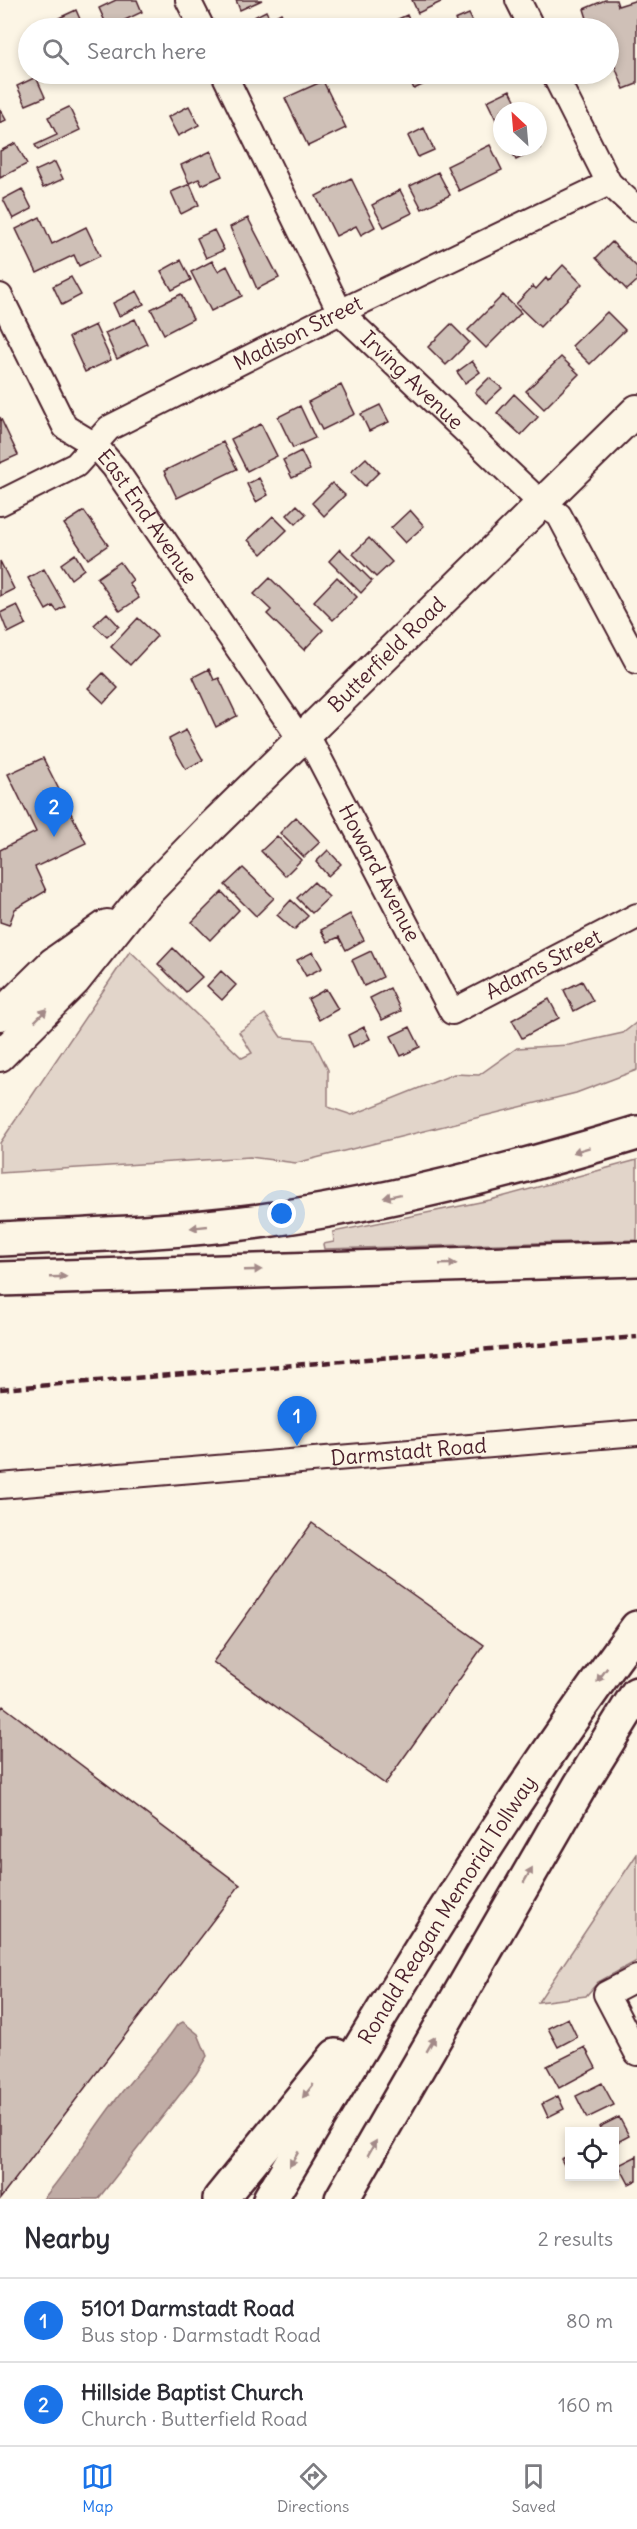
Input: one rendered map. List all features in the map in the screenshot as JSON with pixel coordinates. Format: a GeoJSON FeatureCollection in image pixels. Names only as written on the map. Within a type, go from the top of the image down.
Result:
{"type":"FeatureCollection","features":[{"type":"Feature","properties":{"kind":"highway"},"geometry":{"type":"LineString","coordinates":[[0,1239],[169,1230],[267,1220],[460,1182],[545,1161],[637,1133]]}},
{"type":"Feature","properties":{"kind":"highway"},"geometry":{"type":"LineString","coordinates":[[0,1279],[637,1258]]}},
{"type":"Feature","properties":{"kind":"highway","name":"Ronald Reagan Memorial Tollway"},"geometry":{"type":"LineString","coordinates":[[270,2199],[377,2019],[464,1880],[573,1715],[637,1628]]}},
{"type":"Feature","properties":{"kind":"highway"},"geometry":{"type":"LineString","coordinates":[[342,2199],[580,1786],[637,1694]]}},
{"type":"Feature","properties":{"kind":"highway"},"geometry":{"type":"LineString","coordinates":[[580,1786],[637,1720]]}},
{"type":"Feature","properties":{"kind":"highway"},"geometry":{"type":"LineString","coordinates":[[220,2199],[335,2056],[377,2019]]}},
{"type":"Feature","properties":{"kind":"main road","name":"Butterfield Road"},"geometry":{"type":"LineString","coordinates":[[0,1056],[75,981],[138,902],[303,736],[543,505],[637,410]]}},
{"type":"Feature","properties":{"kind":"main road","name":"Butterfield Road"},"geometry":{"type":"LineString","coordinates":[[0,1015],[53,963],[138,902]]}},
{"type":"Feature","properties":{"kind":"street"},"geometry":{"type":"LineString","coordinates":[[188,0],[197,18]]}},
{"type":"Feature","properties":{"kind":"street"},"geometry":{"type":"LineString","coordinates":[[518,0],[527,18]]}},
{"type":"Feature","properties":{"kind":"street","name":"Irving Avenue"},"geometry":{"type":"LineString","coordinates":[[229,84],[340,312],[543,505],[559,514],[637,661]]}},
{"type":"Feature","properties":{"kind":"street"},"geometry":{"type":"LineString","coordinates":[[559,84],[609,183],[637,209]]}},
{"type":"Feature","properties":{"kind":"street","name":"Madison Street"},"geometry":{"type":"LineString","coordinates":[[0,503],[69,469],[95,445],[109,428],[340,312],[609,183]]}},
{"type":"Feature","properties":{"kind":"street","name":"East End Avenue"},"geometry":{"type":"LineString","coordinates":[[0,296],[65,427],[95,445],[114,467],[303,736]]}},
{"type":"Feature","properties":{"kind":"street","name":"Howard Avenue"},"geometry":{"type":"LineString","coordinates":[[303,736],[452,1011]]}},
{"type":"Feature","properties":{"kind":"street","name":"Adams Street"},"geometry":{"type":"LineString","coordinates":[[452,1011],[637,916]]}},
{"type":"Feature","properties":{"kind":"street","name":"Darmstadt Road"},"geometry":{"type":"LineString","coordinates":[[0,1486],[637,1433]]}},
{"type":"Feature","properties":{"kind":"street"},"geometry":{"type":"LineString","coordinates":[[637,1978],[606,1994],[637,2053]]}},
{"type":"Feature","properties":{"kind":"shaded area"},"geometry":{"type":"Polygon","coordinates":[[[130,951],[242,1058],[252,1053],[239,1032],[265,1014],[281,1037],[313,1040],[328,1070],[328,1107],[352,1115],[454,1074],[479,1075],[517,1048],[569,1045],[623,1033],[637,1022],[637,1070],[576,1093],[296,1163],[250,1157],[0,1173],[0,1143],[130,951]]]}},
{"type":"Feature","properties":{"kind":"shaded area"},"geometry":{"type":"Polygon","coordinates":[[[637,1160],[637,1240],[324,1249],[323,1244],[334,1242],[333,1232],[490,1200],[637,1160]]]}},
{"type":"Feature","properties":{"kind":"shaded area"},"geometry":{"type":"Polygon","coordinates":[[[637,1854],[637,1961],[598,1982],[586,1996],[538,2002],[637,1854]]]}},
{"type":"Feature","properties":{"kind":"shaded area"},"geometry":{"type":"Polygon","coordinates":[[[183,2022],[198,2034],[207,2056],[196,2074],[98,2199],[43,2199],[122,2091],[177,2025],[183,2022]]]}},
{"type":"Feature","properties":{"kind":"building"},"geometry":{"type":"Polygon","coordinates":[[[116,0],[137,0],[142,12],[129,18],[104,18],[99,8],[116,0]]]}},
{"type":"Feature","properties":{"kind":"building"},"geometry":{"type":"Polygon","coordinates":[[[236,0],[262,0],[240,10],[236,0]]]}},
{"type":"Feature","properties":{"kind":"building"},"geometry":{"type":"Polygon","coordinates":[[[412,0],[445,0],[418,13],[412,0]]]}},
{"type":"Feature","properties":{"kind":"building"},"geometry":{"type":"Polygon","coordinates":[[[605,0],[616,0],[618,6],[637,0],[637,84],[624,89],[619,76],[619,18],[587,18],[584,9],[605,0]]]}},
{"type":"Feature","properties":{"kind":"building"},"geometry":{"type":"Polygon","coordinates":[[[76,10],[80,18],[59,18],[76,10]]]}},
{"type":"Feature","properties":{"kind":"building"},"geometry":{"type":"Polygon","coordinates":[[[266,11],[270,18],[252,18],[266,11]]]}},
{"type":"Feature","properties":{"kind":"building"},"geometry":{"type":"Polygon","coordinates":[[[281,13],[284,18],[272,18],[281,13]]]}},
{"type":"Feature","properties":{"kind":"building"},"geometry":{"type":"Polygon","coordinates":[[[469,14],[471,18],[460,18],[469,14]]]}},
{"type":"Feature","properties":{"kind":"building"},"geometry":{"type":"Polygon","coordinates":[[[39,84],[45,97],[26,105],[17,86],[39,84]]]}},
{"type":"Feature","properties":{"kind":"building"},"geometry":{"type":"Polygon","coordinates":[[[316,84],[324,84],[346,128],[308,146],[285,98],[316,84]]]}},
{"type":"Feature","properties":{"kind":"building"},"geometry":{"type":"Polygon","coordinates":[[[412,84],[425,84],[414,89],[412,84]]]}},
{"type":"Feature","properties":{"kind":"building"},"geometry":{"type":"Polygon","coordinates":[[[510,90],[516,102],[493,102],[493,113],[487,101],[510,90]]]}},
{"type":"Feature","properties":{"kind":"building"},"geometry":{"type":"Polygon","coordinates":[[[189,106],[199,125],[178,136],[168,117],[189,106]]]}},
{"type":"Feature","properties":{"kind":"building"},"geometry":{"type":"Polygon","coordinates":[[[69,107],[80,130],[38,150],[35,145],[57,135],[48,117],[69,107]]]}},
{"type":"Feature","properties":{"kind":"building"},"geometry":{"type":"Polygon","coordinates":[[[0,109],[6,120],[0,123],[0,109]]]}},
{"type":"Feature","properties":{"kind":"building"},"geometry":{"type":"Polygon","coordinates":[[[424,128],[434,150],[418,157],[408,136],[424,128]]]}},
{"type":"Feature","properties":{"kind":"building"},"geometry":{"type":"Polygon","coordinates":[[[16,143],[27,164],[0,178],[0,151],[16,143]]]}},
{"type":"Feature","properties":{"kind":"building"},"geometry":{"type":"Polygon","coordinates":[[[490,145],[493,156],[495,156],[502,170],[459,191],[447,166],[490,145]]]}},
{"type":"Feature","properties":{"kind":"building"},"geometry":{"type":"Polygon","coordinates":[[[211,151],[222,176],[202,185],[199,179],[189,183],[181,165],[211,151]]]}},
{"type":"Feature","properties":{"kind":"building"},"geometry":{"type":"Polygon","coordinates":[[[55,162],[63,179],[43,188],[35,171],[55,162]]]}},
{"type":"Feature","properties":{"kind":"building"},"geometry":{"type":"Polygon","coordinates":[[[438,172],[450,195],[422,209],[410,186],[438,172]]]}},
{"type":"Feature","properties":{"kind":"building"},"geometry":{"type":"Polygon","coordinates":[[[351,178],[375,227],[361,235],[356,226],[336,236],[316,196],[351,178]]]}},
{"type":"Feature","properties":{"kind":"building"},"geometry":{"type":"Polygon","coordinates":[[[190,184],[199,205],[181,214],[171,192],[190,184]]]}},
{"type":"Feature","properties":{"kind":"building"},"geometry":{"type":"Polygon","coordinates":[[[22,189],[32,209],[13,219],[3,199],[22,189]]]}},
{"type":"Feature","properties":{"kind":"building"},"geometry":{"type":"Polygon","coordinates":[[[400,190],[412,213],[384,227],[372,205],[400,190]]]}},
{"type":"Feature","properties":{"kind":"building"},"geometry":{"type":"Polygon","coordinates":[[[40,217],[52,244],[86,227],[100,256],[79,266],[74,255],[37,273],[16,229],[40,217]]]}},
{"type":"Feature","properties":{"kind":"building"},"geometry":{"type":"Polygon","coordinates":[[[248,218],[279,278],[257,289],[230,227],[248,218]]]}},
{"type":"Feature","properties":{"kind":"building"},"geometry":{"type":"Polygon","coordinates":[[[214,230],[224,250],[206,258],[197,238],[214,230]]]}},
{"type":"Feature","properties":{"kind":"building"},"geometry":{"type":"Polygon","coordinates":[[[612,242],[637,267],[637,281],[627,290],[596,258],[612,242]]]}},
{"type":"Feature","properties":{"kind":"building"},"geometry":{"type":"Polygon","coordinates":[[[181,260],[191,280],[172,290],[161,271],[181,260]]]}},
{"type":"Feature","properties":{"kind":"building"},"geometry":{"type":"Polygon","coordinates":[[[212,261],[218,271],[227,266],[242,296],[211,311],[191,272],[212,261]]]}},
{"type":"Feature","properties":{"kind":"building"},"geometry":{"type":"Polygon","coordinates":[[[563,265],[582,284],[540,327],[516,304],[533,286],[536,289],[546,278],[548,281],[563,265]]]}},
{"type":"Feature","properties":{"kind":"building"},"geometry":{"type":"Polygon","coordinates":[[[71,277],[81,295],[62,305],[53,286],[71,277]]]}},
{"type":"Feature","properties":{"kind":"building"},"geometry":{"type":"Polygon","coordinates":[[[137,291],[144,304],[119,316],[113,303],[137,291]]]}},
{"type":"Feature","properties":{"kind":"building"},"geometry":{"type":"Polygon","coordinates":[[[181,294],[193,319],[164,334],[151,309],[181,294]]]}},
{"type":"Feature","properties":{"kind":"building"},"geometry":{"type":"Polygon","coordinates":[[[503,295],[521,313],[486,348],[468,330],[503,295]]]}},
{"type":"Feature","properties":{"kind":"building"},"geometry":{"type":"Polygon","coordinates":[[[607,312],[625,330],[590,364],[572,346],[607,312]]]}},
{"type":"Feature","properties":{"kind":"building"},"geometry":{"type":"Polygon","coordinates":[[[135,319],[147,344],[117,359],[105,333],[135,319]]]}},
{"type":"Feature","properties":{"kind":"building"},"geometry":{"type":"Polygon","coordinates":[[[451,324],[469,342],[446,365],[428,347],[451,324]]]}},
{"type":"Feature","properties":{"kind":"building"},"geometry":{"type":"Polygon","coordinates":[[[95,325],[111,360],[85,372],[69,337],[95,325]]]}},
{"type":"Feature","properties":{"kind":"building"},"geometry":{"type":"Polygon","coordinates":[[[561,357],[579,374],[544,409],[526,391],[561,357]]]}},
{"type":"Feature","properties":{"kind":"building"},"geometry":{"type":"Polygon","coordinates":[[[472,361],[480,372],[465,383],[457,372],[472,361]]]}},
{"type":"Feature","properties":{"kind":"building"},"geometry":{"type":"Polygon","coordinates":[[[489,378],[502,388],[486,403],[475,392],[489,378]]]}},
{"type":"Feature","properties":{"kind":"building"},"geometry":{"type":"Polygon","coordinates":[[[341,385],[355,414],[322,430],[308,402],[341,385]]]}},
{"type":"Feature","properties":{"kind":"building"},"geometry":{"type":"Polygon","coordinates":[[[514,394],[538,417],[521,435],[497,413],[514,394]]]}},
{"type":"Feature","properties":{"kind":"building"},"geometry":{"type":"Polygon","coordinates":[[[380,405],[389,422],[369,431],[361,414],[380,405]]]}},
{"type":"Feature","properties":{"kind":"building"},"geometry":{"type":"Polygon","coordinates":[[[300,406],[315,438],[293,448],[278,417],[300,406]]]}},
{"type":"Feature","properties":{"kind":"building"},"geometry":{"type":"Polygon","coordinates":[[[0,417],[18,455],[0,463],[0,417]]]}},
{"type":"Feature","properties":{"kind":"building"},"geometry":{"type":"Polygon","coordinates":[[[261,424],[277,456],[247,471],[231,439],[261,424]]]}},
{"type":"Feature","properties":{"kind":"building"},"geometry":{"type":"Polygon","coordinates":[[[223,442],[237,469],[177,498],[164,471],[223,442]]]}},
{"type":"Feature","properties":{"kind":"building"},"geometry":{"type":"Polygon","coordinates":[[[301,451],[310,470],[292,478],[283,460],[301,451]]]}},
{"type":"Feature","properties":{"kind":"building"},"geometry":{"type":"Polygon","coordinates":[[[366,458],[379,472],[365,486],[351,472],[366,458]]]}},
{"type":"Feature","properties":{"kind":"building"},"geometry":{"type":"Polygon","coordinates":[[[259,478],[268,495],[256,502],[247,484],[259,478]]]}},
{"type":"Feature","properties":{"kind":"building"},"geometry":{"type":"Polygon","coordinates":[[[332,483],[345,495],[324,516],[312,503],[332,483]]]}},
{"type":"Feature","properties":{"kind":"building"},"geometry":{"type":"Polygon","coordinates":[[[297,505],[306,514],[296,524],[287,515],[297,505]]]}},
{"type":"Feature","properties":{"kind":"building"},"geometry":{"type":"Polygon","coordinates":[[[410,510],[424,526],[405,543],[391,528],[410,510]]]}},
{"type":"Feature","properties":{"kind":"building"},"geometry":{"type":"Polygon","coordinates":[[[84,511],[108,545],[88,559],[64,524],[84,511]]]}},
{"type":"Feature","properties":{"kind":"building"},"geometry":{"type":"Polygon","coordinates":[[[273,516],[287,530],[262,554],[248,540],[273,516]]]}},
{"type":"Feature","properties":{"kind":"building"},"geometry":{"type":"Polygon","coordinates":[[[369,538],[392,562],[376,577],[353,554],[369,538]]]}},
{"type":"Feature","properties":{"kind":"building"},"geometry":{"type":"Polygon","coordinates":[[[340,549],[372,581],[361,593],[329,561],[340,549]]]}},
{"type":"Feature","properties":{"kind":"building"},"geometry":{"type":"Polygon","coordinates":[[[75,554],[84,569],[71,579],[61,564],[75,554]]]}},
{"type":"Feature","properties":{"kind":"building"},"geometry":{"type":"Polygon","coordinates":[[[0,561],[14,589],[0,596],[0,561]]]}},
{"type":"Feature","properties":{"kind":"building"},"geometry":{"type":"Polygon","coordinates":[[[120,562],[133,580],[129,583],[139,598],[120,611],[97,578],[120,562]]]}},
{"type":"Feature","properties":{"kind":"building"},"geometry":{"type":"Polygon","coordinates":[[[44,569],[65,606],[57,611],[53,606],[46,610],[28,578],[44,569]]]}},
{"type":"Feature","properties":{"kind":"building"},"geometry":{"type":"Polygon","coordinates":[[[337,577],[357,597],[333,620],[314,601],[337,577]]]}},
{"type":"Feature","properties":{"kind":"building"},"geometry":{"type":"Polygon","coordinates":[[[270,578],[323,630],[304,650],[267,614],[271,610],[254,594],[270,578]]]}},
{"type":"Feature","properties":{"kind":"building"},"geometry":{"type":"Polygon","coordinates":[[[17,605],[26,624],[8,633],[0,613],[17,605]]]}},
{"type":"Feature","properties":{"kind":"building"},"geometry":{"type":"Polygon","coordinates":[[[107,613],[119,626],[107,637],[94,625],[107,613]]]}},
{"type":"Feature","properties":{"kind":"building"},"geometry":{"type":"Polygon","coordinates":[[[138,618],[157,636],[130,665],[111,647],[138,618]]]}},
{"type":"Feature","properties":{"kind":"building"},"geometry":{"type":"Polygon","coordinates":[[[209,669],[214,680],[219,678],[237,716],[216,727],[193,677],[209,669]]]}},
{"type":"Feature","properties":{"kind":"building"},"geometry":{"type":"Polygon","coordinates":[[[103,673],[118,688],[104,703],[88,688],[103,673]]]}},
{"type":"Feature","properties":{"kind":"building"},"geometry":{"type":"Polygon","coordinates":[[[186,730],[203,760],[186,769],[169,739],[186,730]]]}},
{"type":"Feature","properties":{"kind":"building"},"geometry":{"type":"Polygon","coordinates":[[[43,758],[86,843],[35,867],[46,891],[15,909],[9,925],[0,922],[0,850],[36,832],[8,774],[43,758]]]}},
{"type":"Feature","properties":{"kind":"building"},"geometry":{"type":"Polygon","coordinates":[[[296,817],[320,842],[304,857],[280,833],[296,817]]]}},
{"type":"Feature","properties":{"kind":"building"},"geometry":{"type":"Polygon","coordinates":[[[277,836],[301,860],[285,876],[261,851],[277,836]]]}},
{"type":"Feature","properties":{"kind":"building"},"geometry":{"type":"Polygon","coordinates":[[[328,850],[341,864],[328,876],[316,862],[328,850]]]}},
{"type":"Feature","properties":{"kind":"building"},"geometry":{"type":"Polygon","coordinates":[[[243,868],[274,898],[256,916],[225,885],[243,868]]]}},
{"type":"Feature","properties":{"kind":"building"},"geometry":{"type":"Polygon","coordinates":[[[314,882],[329,897],[312,913],[297,898],[314,882]]]}},
{"type":"Feature","properties":{"kind":"building"},"geometry":{"type":"Polygon","coordinates":[[[222,892],[239,910],[210,940],[192,922],[222,892]]]}},
{"type":"Feature","properties":{"kind":"building"},"geometry":{"type":"Polygon","coordinates":[[[291,900],[308,916],[294,930],[277,915],[291,900]]]}},
{"type":"Feature","properties":{"kind":"building"},"geometry":{"type":"Polygon","coordinates":[[[350,914],[364,940],[346,950],[339,937],[328,942],[321,930],[350,914]]]}},
{"type":"Feature","properties":{"kind":"building"},"geometry":{"type":"Polygon","coordinates":[[[173,948],[202,977],[186,992],[158,964],[173,948]]]}},
{"type":"Feature","properties":{"kind":"building"},"geometry":{"type":"Polygon","coordinates":[[[371,951],[383,977],[364,986],[352,960],[371,951]]]}},
{"type":"Feature","properties":{"kind":"building"},"geometry":{"type":"Polygon","coordinates":[[[313,952],[322,968],[306,976],[297,960],[313,952]]]}},
{"type":"Feature","properties":{"kind":"building"},"geometry":{"type":"Polygon","coordinates":[[[221,971],[236,985],[222,1000],[207,986],[221,971]]]}},
{"type":"Feature","properties":{"kind":"building"},"geometry":{"type":"Polygon","coordinates":[[[582,981],[593,1001],[574,1011],[564,990],[582,981]]]}},
{"type":"Feature","properties":{"kind":"building"},"geometry":{"type":"Polygon","coordinates":[[[390,988],[401,1011],[382,1020],[370,998],[390,988]]]}},
{"type":"Feature","properties":{"kind":"building"},"geometry":{"type":"Polygon","coordinates":[[[326,989],[338,1009],[319,1020],[308,999],[326,989]]]}},
{"type":"Feature","properties":{"kind":"building"},"geometry":{"type":"Polygon","coordinates":[[[549,999],[559,1018],[522,1038],[512,1020],[549,999]]]}},
{"type":"Feature","properties":{"kind":"building"},"geometry":{"type":"Polygon","coordinates":[[[364,1027],[370,1039],[353,1047],[348,1035],[364,1027]]]}},
{"type":"Feature","properties":{"kind":"building"},"geometry":{"type":"Polygon","coordinates":[[[410,1027],[420,1047],[401,1056],[391,1036],[410,1027]]]}},
{"type":"Feature","properties":{"kind":"building"},"geometry":{"type":"Polygon","coordinates":[[[312,1523],[484,1645],[385,1784],[213,1662],[312,1523]]]}},
{"type":"Feature","properties":{"kind":"building"},"geometry":{"type":"Polygon","coordinates":[[[3,1706],[240,1885],[0,2199],[0,1710],[3,1706]]]}},
{"type":"Feature","properties":{"kind":"building"},"geometry":{"type":"Polygon","coordinates":[[[568,2018],[577,2037],[558,2047],[548,2028],[568,2018]]]}},
{"type":"Feature","properties":{"kind":"building"},"geometry":{"type":"Polygon","coordinates":[[[585,2047],[596,2068],[559,2088],[547,2066],[585,2047]]]}},
{"type":"Feature","properties":{"kind":"building"},"geometry":{"type":"Polygon","coordinates":[[[602,2083],[614,2105],[587,2118],[576,2096],[602,2083]]]}},
{"type":"Feature","properties":{"kind":"building"},"geometry":{"type":"Polygon","coordinates":[[[558,2096],[564,2109],[548,2117],[542,2104],[558,2096]]]}},
{"type":"Feature","properties":{"kind":"building"},"geometry":{"type":"Polygon","coordinates":[[[619,2117],[629,2136],[619,2141],[619,2127],[599,2127],[619,2117]]]}},
{"type":"Feature","properties":{"kind":"building"},"geometry":{"type":"Polygon","coordinates":[[[637,2156],[637,2180],[629,2184],[619,2165],[637,2156]]]}},
{"type":"Feature","properties":{"kind":"railway"},"geometry":{"type":"LineString","coordinates":[[0,1389],[637,1337]]}},
{"type":"Feature","properties":{"kind":"place","name":"Hillside Baptist Church"},"geometry":{"type":"Point","coordinates":[54,837]}},
{"type":"Feature","properties":{"kind":"place","name":"5101 Darmstadt Road"},"geometry":{"type":"Point","coordinates":[297,1446]}}]}
